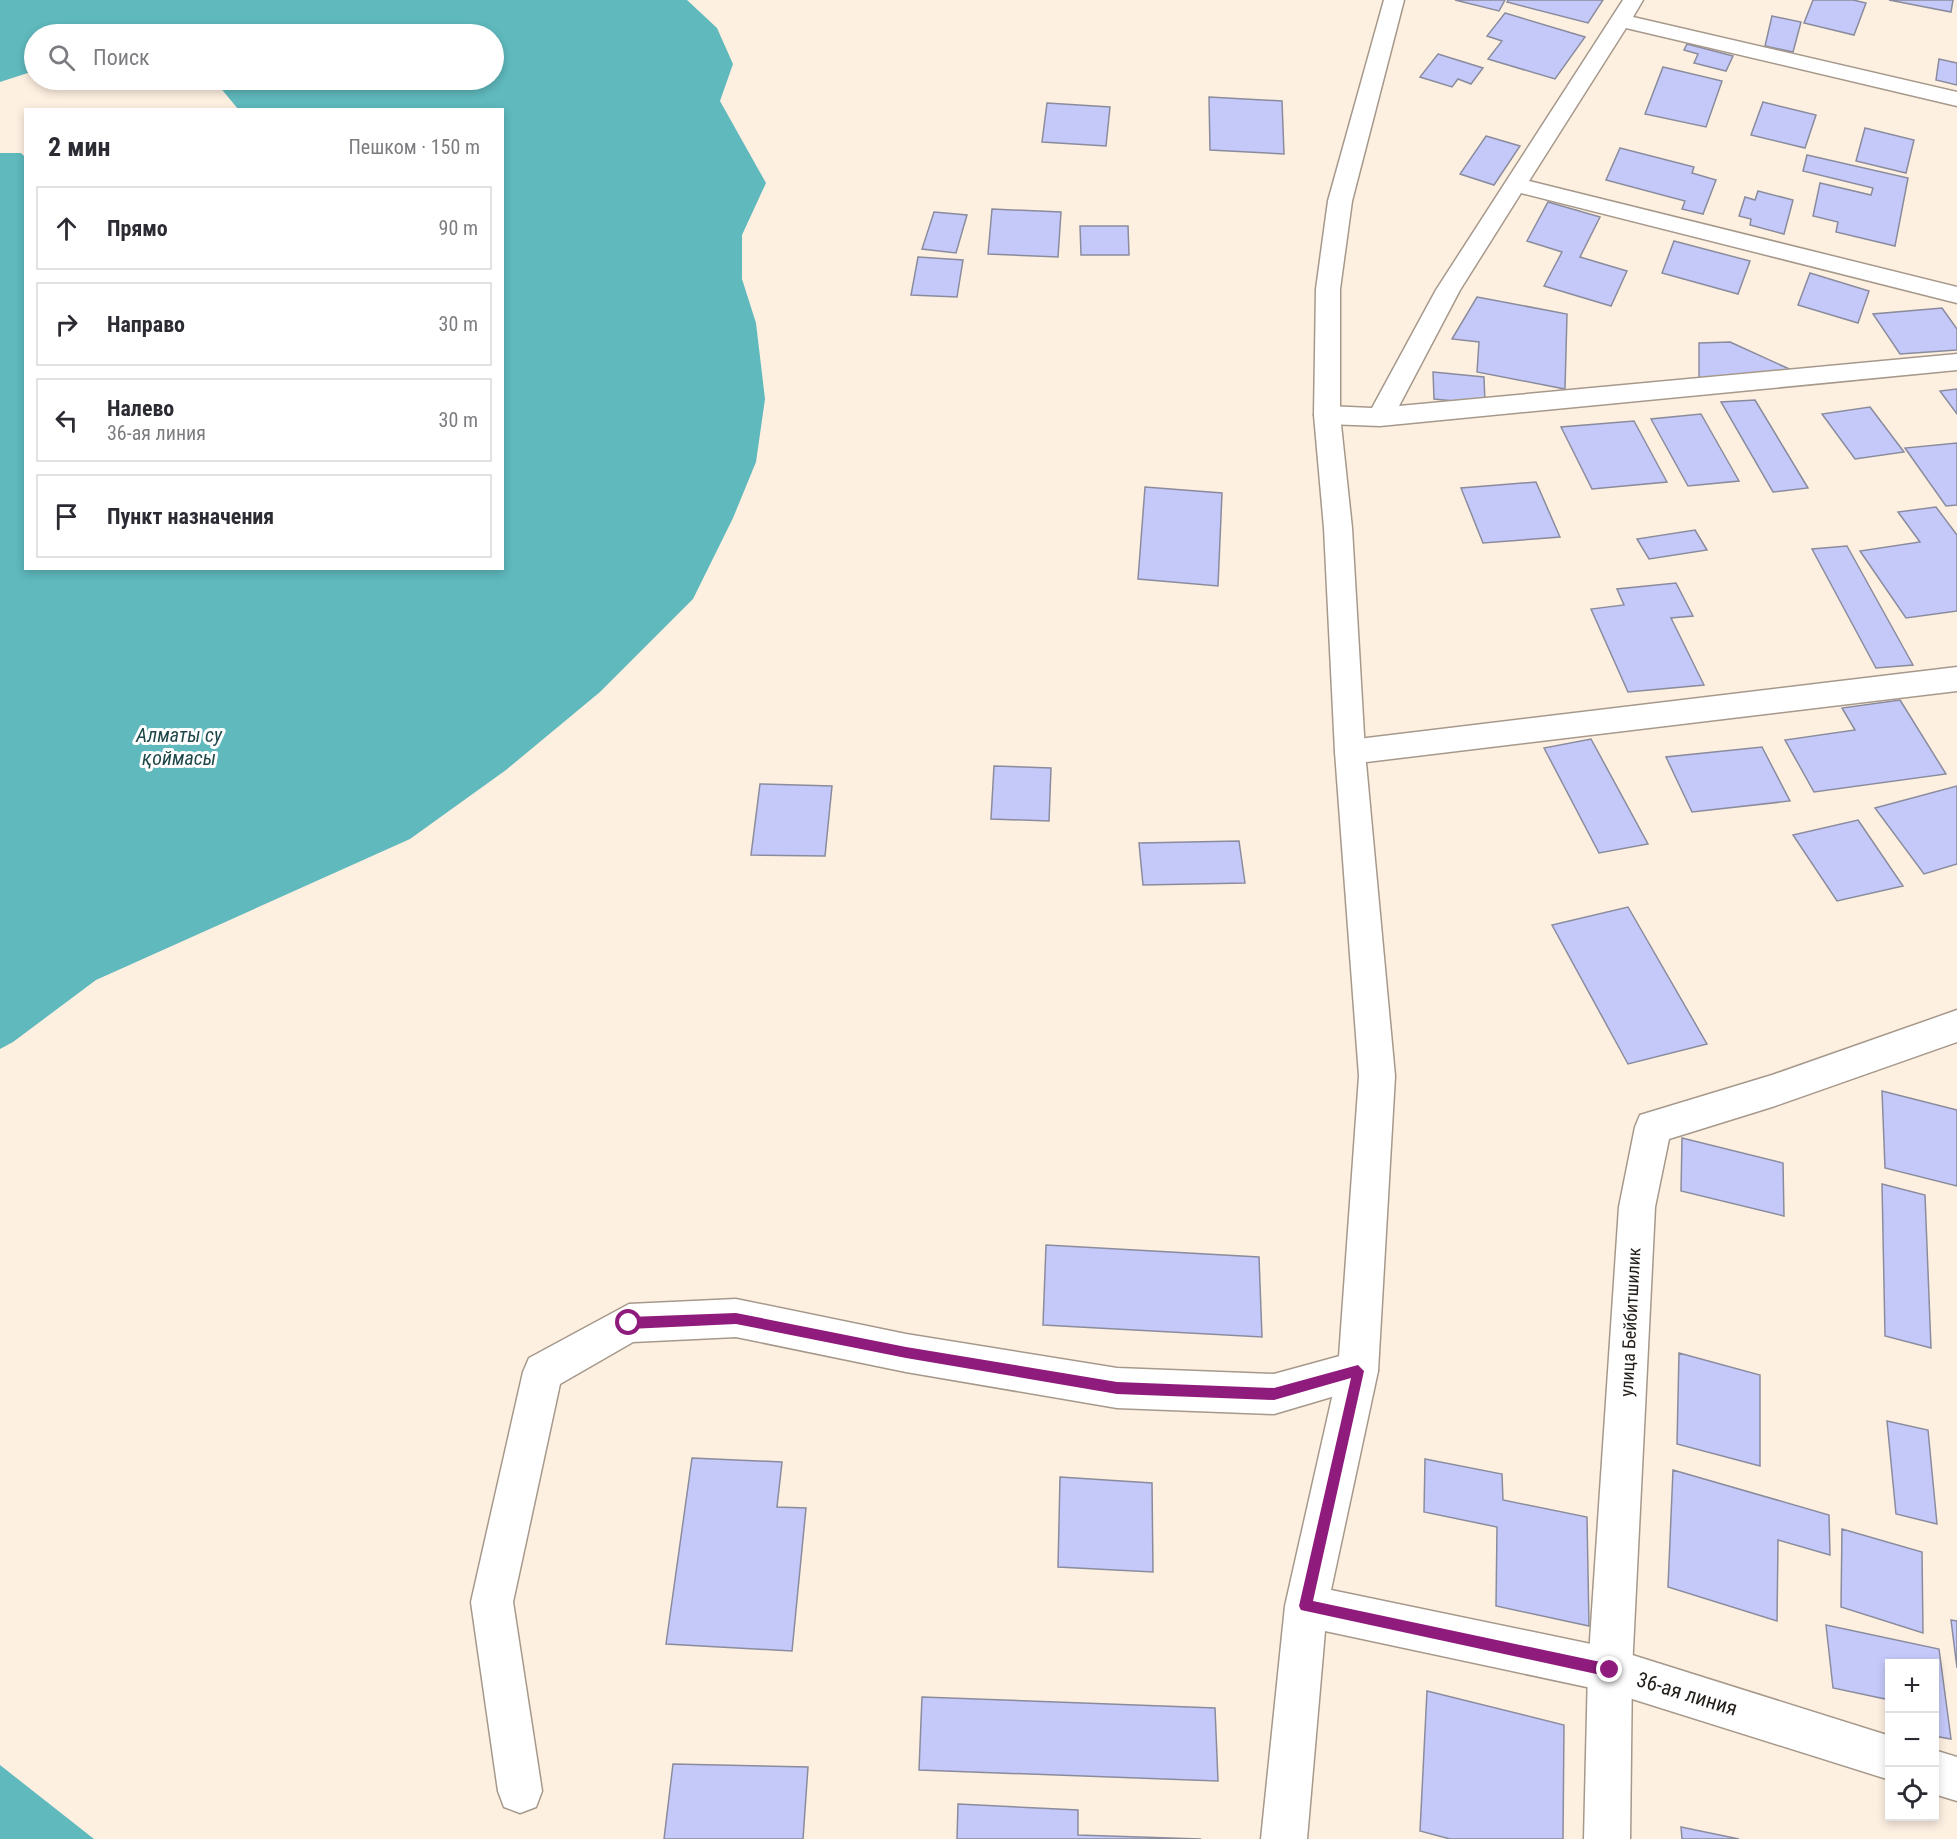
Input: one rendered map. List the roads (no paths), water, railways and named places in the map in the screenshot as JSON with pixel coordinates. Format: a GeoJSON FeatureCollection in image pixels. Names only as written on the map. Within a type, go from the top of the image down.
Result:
{"type":"FeatureCollection","features":[{"type":"Feature","properties":{"kind":"street"},"geometry":{"type":"LineString","coordinates":[[1284,1839],[1306,1606],[1358,1371],[1377,1076],[1350,752],[1338,528],[1327,415],[1328,289],[1340,201],[1394,0]]}},
{"type":"Feature","properties":{"kind":"street"},"geometry":{"type":"LineString","coordinates":[[1380,417],[1448,290],[1633,0]]}},
{"type":"Feature","properties":{"kind":"street"},"geometry":{"type":"LineString","coordinates":[[1620,20],[1957,99]]}},
{"type":"Feature","properties":{"kind":"street"},"geometry":{"type":"LineString","coordinates":[[1515,185],[1957,296]]}},
{"type":"Feature","properties":{"kind":"street"},"geometry":{"type":"LineString","coordinates":[[1327,415],[1380,417],[1957,362]]}},
{"type":"Feature","properties":{"kind":"street"},"geometry":{"type":"LineString","coordinates":[[1350,752],[1957,679]]}},
{"type":"Feature","properties":{"kind":"street","name":"улица Бейбитшилик"},"geometry":{"type":"LineString","coordinates":[[1608,1839],[1610,1670],[1637,1207],[1653,1127],[1772,1091],[1957,1026]]}},
{"type":"Feature","properties":{"kind":"street"},"geometry":{"type":"LineString","coordinates":[[520,1791],[492,1602],[543,1372],[629,1323],[736,1318],[906,1353],[1117,1388],[1274,1394],[1358,1371]]}},
{"type":"Feature","properties":{"kind":"street","name":"36-ая линия"},"geometry":{"type":"LineString","coordinates":[[1306,1606],[1610,1670],[1885,1756]]}},
{"type":"Feature","properties":{"kind":"street"},"geometry":{"type":"LineString","coordinates":[[1939,1773],[1957,1779]]}},
{"type":"Feature","properties":{"kind":"water","name":"Алматы су қоймасы"},"geometry":{"type":"Polygon","coordinates":[[[0,0],[687,0],[717,28],[733,64],[720,101],[766,183],[742,235],[742,279],[756,323],[765,399],[756,462],[733,518],[693,599],[600,692],[506,770],[410,839],[96,980],[13,1042],[0,1049],[0,153],[21,153],[24,156],[24,570],[504,570],[504,108],[237,108],[222,90],[504,90],[504,24],[24,24],[24,74],[0,82],[0,0]]]}},
{"type":"Feature","properties":{"kind":"water"},"geometry":{"type":"Polygon","coordinates":[[[0,1765],[94,1839],[0,1839],[0,1765]]]}}]}
